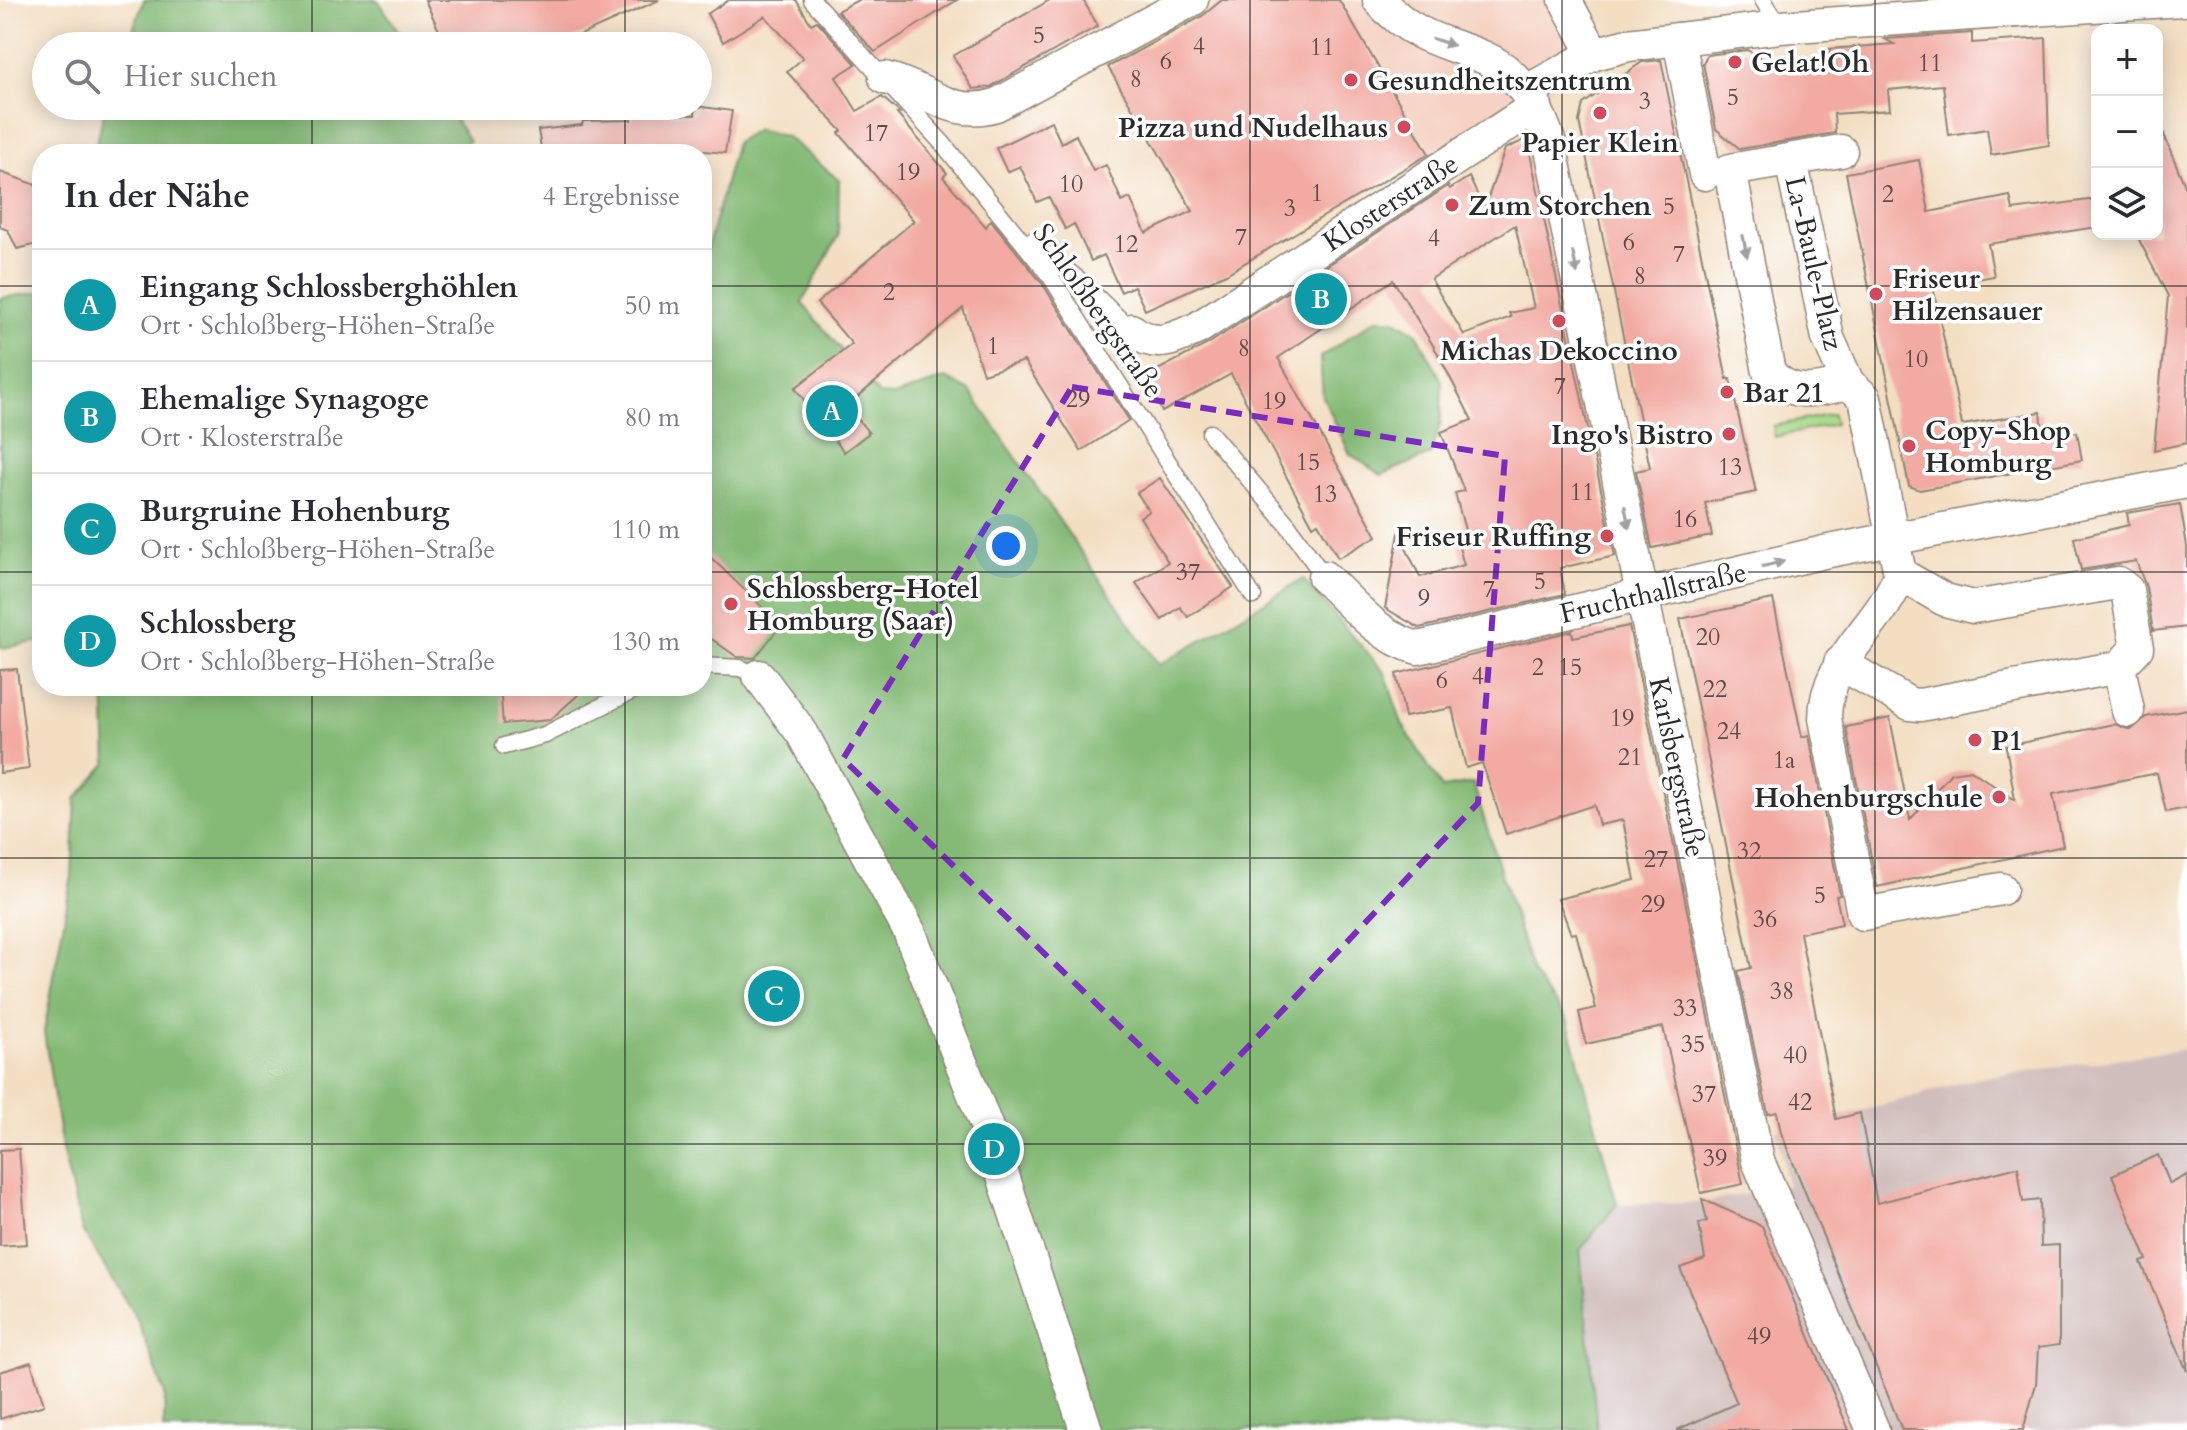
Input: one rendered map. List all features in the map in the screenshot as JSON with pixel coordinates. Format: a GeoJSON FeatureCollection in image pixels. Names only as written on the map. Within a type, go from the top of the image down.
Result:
{"type":"FeatureCollection","features":[{"type":"Feature","properties":{"kind":"street"},"geometry":{"type":"LineString","coordinates":[[885,78],[921,89],[949,106],[982,109],[1146,11],[1192,0]]}},
{"type":"Feature","properties":{"kind":"street"},"geometry":{"type":"LineString","coordinates":[[1379,0],[1414,30],[1499,63],[1532,99],[1594,54],[1628,45],[1780,27],[2182,0]]}},
{"type":"Feature","properties":{"kind":"street"},"geometry":{"type":"LineString","coordinates":[[1565,0],[1594,54]]}},
{"type":"Feature","properties":{"kind":"street"},"geometry":{"type":"LineString","coordinates":[[1679,39],[1705,174]]}},
{"type":"Feature","properties":{"kind":"street","name":"Klosterstraße"},"geometry":{"type":"LineString","coordinates":[[1131,330],[1146,341],[1171,340],[1198,328],[1532,99]]}},
{"type":"Feature","properties":{"kind":"street","name":"Karlsbergstraße"},"geometry":{"type":"LineString","coordinates":[[1532,99],[1550,144],[1758,1161],[1873,1430]]}},
{"type":"Feature","properties":{"kind":"street"},"geometry":{"type":"LineString","coordinates":[[1791,160],[1841,151]]}},
{"type":"Feature","properties":{"kind":"street","name":"La-Baule-Platz"},"geometry":{"type":"LineString","coordinates":[[1848,383],[1798,391],[1779,386],[1769,372],[1730,170],[1791,160],[1828,338],[1848,383],[1865,398],[1900,574]]}},
{"type":"Feature","properties":{"kind":"street","name":"Fruchthallstraße"},"geometry":{"type":"LineString","coordinates":[[1324,577],[1378,628],[1399,643],[1418,648],[1893,537],[2187,482]]}},
{"type":"Feature","properties":{"kind":"street"},"geometry":{"type":"LineString","coordinates":[[1840,663],[1910,704],[1920,705],[2119,667],[2137,648],[2127,590],[2118,583],[1973,607],[1945,600],[1900,574],[1893,593],[1840,663],[1825,696],[1825,718],[1863,914],[2001,889]]}},
{"type":"Feature","properties":{"kind":"street"},"geometry":{"type":"LineString","coordinates":[[2119,667],[2128,711]]}},
{"type":"Feature","properties":{"kind":"street"},"geometry":{"type":"LineString","coordinates":[[759,676],[802,733],[909,931],[989,1133],[1086,1430]]}},
{"type":"Feature","properties":{"kind":"lane","name":"Schloßbergstraße"},"geometry":{"type":"LineString","coordinates":[[812,0],[885,78],[1079,317],[1253,596]]}},
{"type":"Feature","properties":{"kind":"lane"},"geometry":{"type":"LineString","coordinates":[[1763,0],[1780,27]]}},
{"type":"Feature","properties":{"kind":"lane","name":"Klosterstraße"},"geometry":{"type":"LineString","coordinates":[[1009,227],[1051,256],[1131,330]]}},
{"type":"Feature","properties":{"kind":"lane","name":"Fruchthallstraße"},"geometry":{"type":"LineString","coordinates":[[1210,433],[1288,525],[1324,577]]}},
{"type":"Feature","properties":{"kind":"lane"},"geometry":{"type":"LineString","coordinates":[[712,667],[740,668],[759,676]]}},
{"type":"Feature","properties":{"kind":"lane"},"geometry":{"type":"LineString","coordinates":[[504,746],[545,735],[622,696]]}},
{"type":"Feature","properties":{"kind":"highlighted area"},"geometry":{"type":"Polygon","coordinates":[[[1072,387],[1505,456],[1478,803],[1197,1101],[843,759],[1072,387]]]}},
{"type":"Feature","properties":{"kind":"shaded area"},"geometry":{"type":"Polygon","coordinates":[[[1339,0],[1577,0],[1605,51],[1438,170],[1339,0]]]}},
{"type":"Feature","properties":{"kind":"shaded area"},"geometry":{"type":"Polygon","coordinates":[[[2187,1049],[2187,1430],[1597,1430],[1580,1249],[1617,1204],[1702,1203],[1788,1186],[1776,1130],[1873,1108],[1977,1078],[2187,1049]]]}},
{"type":"Feature","properties":{"kind":"green space"},"geometry":{"type":"Polygon","coordinates":[[[144,0],[378,0],[399,32],[132,32],[144,0]]]}},
{"type":"Feature","properties":{"kind":"green space"},"geometry":{"type":"Polygon","coordinates":[[[102,120],[455,120],[469,141],[466,144],[96,144],[102,120]]]}},
{"type":"Feature","properties":{"kind":"green space"},"geometry":{"type":"Polygon","coordinates":[[[757,129],[787,137],[839,180],[838,236],[802,303],[879,395],[894,396],[946,378],[970,391],[1159,665],[1303,579],[1385,673],[1402,724],[1442,788],[1473,783],[1532,973],[1567,1019],[1617,1204],[1580,1250],[1597,1430],[164,1430],[165,1394],[138,1321],[82,1230],[62,1149],[44,1032],[72,875],[76,799],[107,763],[104,696],[712,696],[712,232],[736,142],[757,129]]]}},
{"type":"Feature","properties":{"kind":"green space"},"geometry":{"type":"Polygon","coordinates":[[[32,293],[32,643],[3,648],[0,647],[0,298],[32,293]]]}},
{"type":"Feature","properties":{"kind":"green space"},"geometry":{"type":"Polygon","coordinates":[[[1376,319],[1394,319],[1417,333],[1442,381],[1441,422],[1430,455],[1381,475],[1350,454],[1323,397],[1320,357],[1376,319]]]}},
{"type":"Feature","properties":{"kind":"green space"},"geometry":{"type":"Polygon","coordinates":[[[1833,414],[1835,424],[1775,437],[1773,426],[1833,414]]]}},
{"type":"Feature","properties":{"kind":"building"},"geometry":{"type":"Polygon","coordinates":[[[425,0],[659,0],[587,32],[440,32],[425,0]]]}},
{"type":"Feature","properties":{"kind":"building"},"geometry":{"type":"Polygon","coordinates":[[[729,0],[796,0],[811,24],[817,21],[856,64],[836,77],[857,111],[882,97],[900,113],[897,114],[947,173],[943,177],[986,227],[991,220],[1042,283],[1129,420],[1081,451],[1024,361],[983,374],[963,308],[847,406],[869,433],[844,452],[795,388],[852,344],[817,303],[914,221],[839,133],[842,131],[787,72],[803,58],[765,16],[723,42],[707,14],[729,0]]]}},
{"type":"Feature","properties":{"kind":"building"},"geometry":{"type":"Polygon","coordinates":[[[858,0],[957,0],[875,52],[837,11],[858,0]]]}},
{"type":"Feature","properties":{"kind":"building"},"geometry":{"type":"Polygon","coordinates":[[[1050,0],[1083,0],[1098,26],[990,87],[973,89],[953,56],[1050,0]]]}},
{"type":"Feature","properties":{"kind":"building"},"geometry":{"type":"Polygon","coordinates":[[[1222,0],[1339,0],[1429,154],[1226,274],[1145,310],[1134,286],[1121,292],[1104,255],[1091,261],[1074,224],[1065,229],[1049,197],[1037,202],[1020,166],[1007,172],[996,148],[1051,121],[1061,143],[1076,135],[1093,171],[1106,165],[1122,202],[1130,198],[1146,233],[1193,211],[1108,67],[1201,17],[1222,0]]]}},
{"type":"Feature","properties":{"kind":"building"},"geometry":{"type":"Polygon","coordinates":[[[1972,33],[1972,43],[2046,38],[2049,145],[1991,155],[1987,129],[1949,135],[1943,85],[1888,90],[1890,110],[1834,114],[1835,133],[1740,149],[1716,129],[1703,63],[1707,55],[1747,50],[1772,64],[1830,63],[1829,49],[1894,44],[1885,39],[1972,33]]]}},
{"type":"Feature","properties":{"kind":"building"},"geometry":{"type":"Polygon","coordinates":[[[1661,60],[1727,379],[1730,379],[1756,492],[1705,503],[1712,536],[1652,548],[1636,471],[1650,468],[1579,121],[1583,104],[1642,62],[1661,60]]]}},
{"type":"Feature","properties":{"kind":"building"},"geometry":{"type":"Polygon","coordinates":[[[712,108],[732,111],[725,153],[712,152],[712,144],[540,144],[538,130],[582,125],[583,121],[712,120],[712,108]]]}},
{"type":"Feature","properties":{"kind":"building"},"geometry":{"type":"Polygon","coordinates":[[[2163,132],[2187,191],[2187,443],[2154,450],[2168,296],[2139,240],[2163,240],[2163,132]]]}},
{"type":"Feature","properties":{"kind":"building"},"geometry":{"type":"Polygon","coordinates":[[[1527,139],[1615,556],[1560,568],[1565,594],[1419,628],[1385,608],[1399,534],[1420,577],[1464,565],[1458,544],[1468,541],[1455,493],[1464,491],[1441,432],[1472,420],[1437,352],[1393,280],[1278,358],[1377,536],[1338,558],[1318,523],[1313,526],[1231,374],[1162,412],[1146,376],[1208,344],[1448,186],[1450,189],[1469,177],[1484,209],[1505,149],[1527,139]],[[1515,225],[1431,279],[1464,335],[1511,317],[1509,313],[1534,308],[1515,225]]]}},
{"type":"Feature","properties":{"kind":"building"},"geometry":{"type":"Polygon","coordinates":[[[1919,160],[1929,212],[2010,196],[2013,210],[2091,200],[2091,228],[1988,244],[1994,276],[1933,287],[1962,425],[2041,412],[2044,438],[2077,432],[2082,460],[1920,490],[1909,486],[1846,173],[1919,160]]]}},
{"type":"Feature","properties":{"kind":"building"},"geometry":{"type":"Polygon","coordinates":[[[0,172],[32,183],[32,245],[17,249],[8,230],[0,227],[0,172]]]}},
{"type":"Feature","properties":{"kind":"building"},"geometry":{"type":"Polygon","coordinates":[[[1160,478],[1233,587],[1188,617],[1180,607],[1162,620],[1136,583],[1168,562],[1140,517],[1149,511],[1137,493],[1160,478]]]}},
{"type":"Feature","properties":{"kind":"building"},"geometry":{"type":"Polygon","coordinates":[[[2180,504],[2187,546],[2187,627],[2153,631],[2146,587],[2136,561],[2081,570],[2074,538],[2129,525],[2127,513],[2180,504]]]}},
{"type":"Feature","properties":{"kind":"building","name":"Schlossberg-Hotel Homburg (Saar)"},"geometry":{"type":"Polygon","coordinates":[[[712,559],[781,625],[755,658],[737,657],[712,639],[712,559]]]}},
{"type":"Feature","properties":{"kind":"building"},"geometry":{"type":"Polygon","coordinates":[[[1773,599],[1802,737],[1809,735],[1840,895],[1836,896],[1842,924],[1800,933],[1836,1119],[1860,1113],[1877,1203],[2018,1167],[2023,1202],[2040,1200],[2041,1246],[2059,1245],[2059,1345],[2038,1348],[2036,1384],[2023,1430],[1902,1430],[1781,1133],[1777,1112],[1768,1114],[1738,971],[1751,968],[1680,619],[1773,599]]]}},
{"type":"Feature","properties":{"kind":"building"},"geometry":{"type":"Polygon","coordinates":[[[1629,626],[1743,1184],[1701,1193],[1663,1027],[1586,1044],[1579,1012],[1596,1008],[1576,933],[1571,934],[1558,899],[1635,880],[1623,820],[1599,825],[1594,805],[1506,834],[1482,763],[1466,768],[1452,708],[1405,717],[1396,674],[1572,631],[1573,637],[1629,626]]]}},
{"type":"Feature","properties":{"kind":"building"},"geometry":{"type":"Polygon","coordinates":[[[17,669],[29,769],[0,773],[0,670],[17,669]]]}},
{"type":"Feature","properties":{"kind":"building"},"geometry":{"type":"Polygon","coordinates":[[[501,696],[577,696],[550,720],[503,724],[501,696]]]}},
{"type":"Feature","properties":{"kind":"building","name":"Hohenburgschule"},"geometry":{"type":"Polygon","coordinates":[[[2187,709],[2187,808],[2166,812],[2157,773],[2053,794],[2063,846],[1877,887],[1846,727],[1890,718],[1910,820],[1951,773],[1971,770],[2015,800],[2006,746],[2114,724],[2131,730],[2146,717],[2187,709]]]}},
{"type":"Feature","properties":{"kind":"building"},"geometry":{"type":"Polygon","coordinates":[[[19,1149],[27,1244],[0,1246],[0,1150],[19,1149]]]}},
{"type":"Feature","properties":{"kind":"building"},"geometry":{"type":"Polygon","coordinates":[[[2158,1155],[2170,1184],[2187,1175],[2187,1371],[2141,1262],[2147,1260],[2112,1175],[2158,1155]]]}},
{"type":"Feature","properties":{"kind":"building"},"geometry":{"type":"Polygon","coordinates":[[[1702,1199],[1762,1226],[1849,1430],[1677,1430],[1737,1403],[1680,1268],[1705,1259],[1699,1224],[1707,1221],[1702,1199]]]}},
{"type":"Feature","properties":{"kind":"building"},"geometry":{"type":"Polygon","coordinates":[[[31,1362],[44,1405],[0,1419],[0,1372],[31,1362]]]}},
{"type":"Feature","properties":{"kind":"place","name":"Gelat!Oh"},"geometry":{"type":"Point","coordinates":[1735,62]}},
{"type":"Feature","properties":{"kind":"place","name":"Gesundheitszentrum"},"geometry":{"type":"Point","coordinates":[1351,80]}},
{"type":"Feature","properties":{"kind":"place","name":"Papier Klein"},"geometry":{"type":"Point","coordinates":[1600,113]}},
{"type":"Feature","properties":{"kind":"place","name":"Pizza und Nudelhaus"},"geometry":{"type":"Point","coordinates":[1404,127]}},
{"type":"Feature","properties":{"kind":"place","name":"Zum Storchen"},"geometry":{"type":"Point","coordinates":[1452,205]}},
{"type":"Feature","properties":{"kind":"place","name":"Friseur Hilzensauer"},"geometry":{"type":"Point","coordinates":[1876,294]}},
{"type":"Feature","properties":{"kind":"place","name":"Ehemalige Synagoge"},"geometry":{"type":"Point","coordinates":[1321,299]}},
{"type":"Feature","properties":{"kind":"place","name":"Michas Dekoccino"},"geometry":{"type":"Point","coordinates":[1559,321]}},
{"type":"Feature","properties":{"kind":"place","name":"Bar 21"},"geometry":{"type":"Point","coordinates":[1727,392]}},
{"type":"Feature","properties":{"kind":"place","name":"Eingang Schlossberghöhlen"},"geometry":{"type":"Point","coordinates":[832,411]}},
{"type":"Feature","properties":{"kind":"place","name":"Ingo's Bistro"},"geometry":{"type":"Point","coordinates":[1729,434]}},
{"type":"Feature","properties":{"kind":"place","name":"Copy-Shop Homburg"},"geometry":{"type":"Point","coordinates":[1909,446]}},
{"type":"Feature","properties":{"kind":"place","name":"Friseur Ruffing"},"geometry":{"type":"Point","coordinates":[1607,536]}},
{"type":"Feature","properties":{"kind":"place","name":"Schlossberg-Hotel Homburg (Saar)"},"geometry":{"type":"Point","coordinates":[731,604]}},
{"type":"Feature","properties":{"kind":"place","name":"P1"},"geometry":{"type":"Point","coordinates":[1975,740]}},
{"type":"Feature","properties":{"kind":"place","name":"Hohenburgschule"},"geometry":{"type":"Point","coordinates":[1999,797]}},
{"type":"Feature","properties":{"kind":"place","name":"Burgruine Hohenburg"},"geometry":{"type":"Point","coordinates":[774,996]}},
{"type":"Feature","properties":{"kind":"place","name":"Schlossberg"},"geometry":{"type":"Point","coordinates":[994,1149]}}]}
